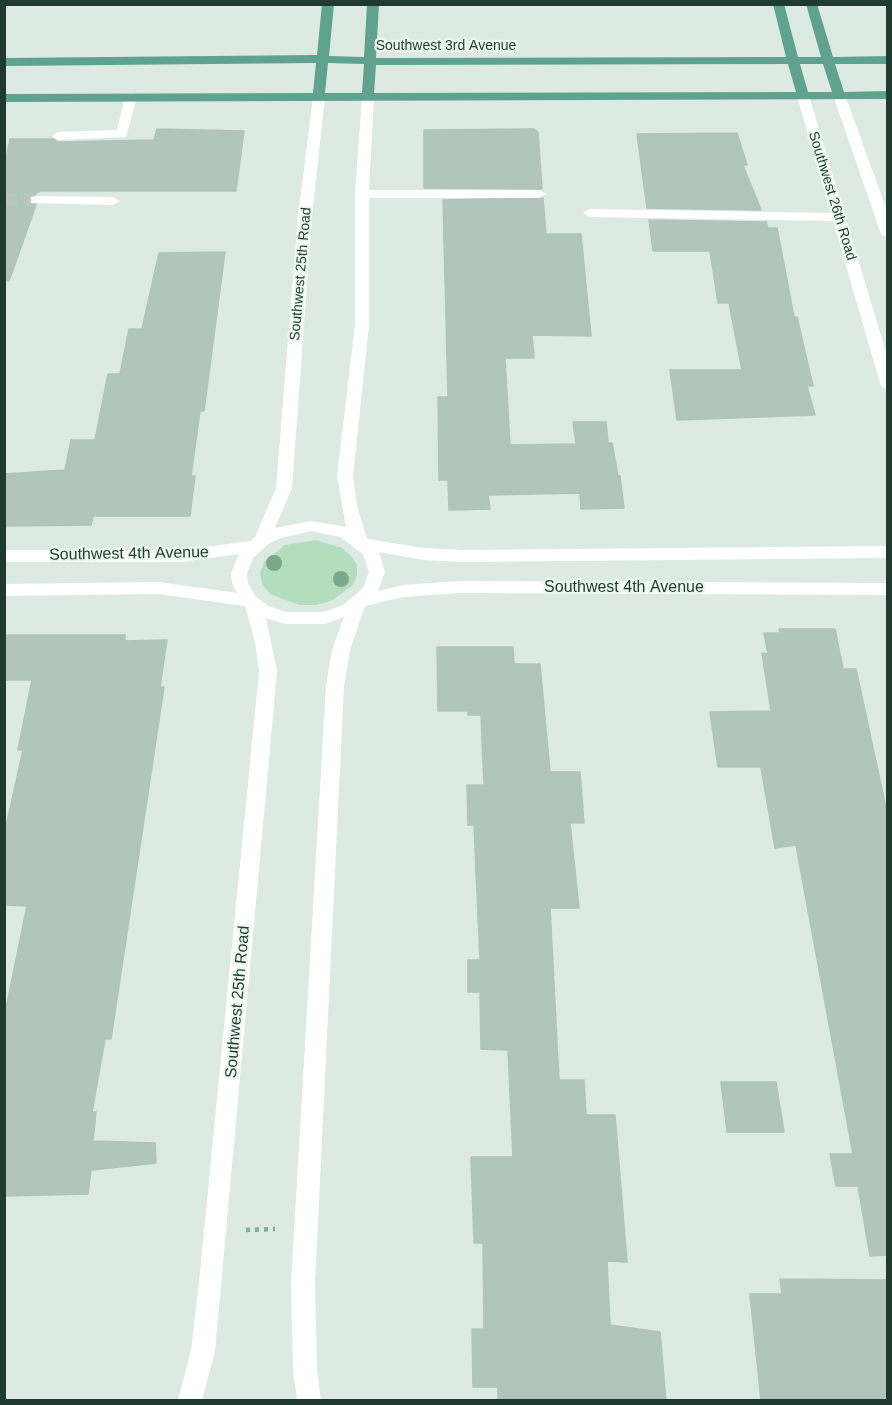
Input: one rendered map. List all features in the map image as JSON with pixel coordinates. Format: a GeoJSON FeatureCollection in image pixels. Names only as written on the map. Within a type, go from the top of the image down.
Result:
{"type":"FeatureCollection","features":[{"type":"Feature","properties":{"kind":"main road","name":"Southwest 25th Road"},"geometry":{"type":"LineString","coordinates":[[319,97],[328,4]]}},
{"type":"Feature","properties":{"kind":"main road"},"geometry":{"type":"LineString","coordinates":[[368,97],[374,4]]}},
{"type":"Feature","properties":{"kind":"main road","name":"Southwest 26th Road"},"geometry":{"type":"LineString","coordinates":[[778,4],[803,96]]}},
{"type":"Feature","properties":{"kind":"main road"},"geometry":{"type":"LineString","coordinates":[[811,4],[839,95]]}},
{"type":"Feature","properties":{"kind":"main road","name":"Southwest 3rd Avenue"},"geometry":{"type":"LineString","coordinates":[[4,62],[888,60]]}},
{"type":"Feature","properties":{"kind":"main road"},"geometry":{"type":"LineString","coordinates":[[4,98],[888,95]]}},
{"type":"Feature","properties":{"kind":"street"},"geometry":{"type":"LineString","coordinates":[[839,95],[885,220],[888,234]]}},
{"type":"Feature","properties":{"kind":"street","name":"Southwest 26th Road"},"geometry":{"type":"LineString","coordinates":[[803,96],[888,386]]}},
{"type":"Feature","properties":{"kind":"street","name":"Southwest 25th Road"},"geometry":{"type":"LineString","coordinates":[[258,543],[282,494],[286,469],[305,216],[319,97]]}},
{"type":"Feature","properties":{"kind":"street"},"geometry":{"type":"LineString","coordinates":[[309,1401],[305,1369],[303,1283],[335,686],[341,650],[360,602],[375,582],[377,572],[375,561],[361,542],[349,506],[345,476],[362,325],[363,194],[368,97]]}},
{"type":"Feature","properties":{"kind":"street"},"geometry":{"type":"LineString","coordinates":[[58,136],[122,134],[130,98]]}},
{"type":"Feature","properties":{"kind":"street"},"geometry":{"type":"LineString","coordinates":[[870,184],[888,183]]}},
{"type":"Feature","properties":{"kind":"street"},"geometry":{"type":"LineString","coordinates":[[363,194],[539,194]]}},
{"type":"Feature","properties":{"kind":"street"},"geometry":{"type":"LineString","coordinates":[[36,200],[113,201]]}},
{"type":"Feature","properties":{"kind":"street"},"geometry":{"type":"LineString","coordinates":[[590,213],[838,217]]}},
{"type":"Feature","properties":{"kind":"street"},"geometry":{"type":"LineString","coordinates":[[360,602],[331,616],[298,620],[273,615],[252,602],[243,592],[239,573],[246,555],[258,543],[293,528],[311,526],[344,532],[361,542]]}},
{"type":"Feature","properties":{"kind":"street","name":"Southwest 4th Avenue"},"geometry":{"type":"LineString","coordinates":[[361,542],[424,554],[461,556],[888,552]]}},
{"type":"Feature","properties":{"kind":"street","name":"Southwest 4th Avenue"},"geometry":{"type":"LineString","coordinates":[[4,556],[181,556],[258,543]]}},
{"type":"Feature","properties":{"kind":"street","name":"Southwest 4th Avenue"},"geometry":{"type":"LineString","coordinates":[[360,602],[403,591],[452,587],[888,589]]}},
{"type":"Feature","properties":{"kind":"street","name":"Southwest 4th Avenue"},"geometry":{"type":"LineString","coordinates":[[4,590],[158,588],[195,591],[252,602]]}},
{"type":"Feature","properties":{"kind":"street","name":"Southwest 25th Road"},"geometry":{"type":"LineString","coordinates":[[190,1401],[202,1351],[214,1261],[268,671],[264,642],[252,602]]}},
{"type":"Feature","properties":{"kind":"path"},"geometry":{"type":"LineString","coordinates":[[240,1230],[280,1229]]}},
{"type":"Feature","properties":{"kind":"green space"},"geometry":{"type":"Polygon","coordinates":[[[316,540],[342,548],[351,556],[357,565],[357,576],[352,586],[331,601],[316,605],[299,605],[270,594],[262,584],[260,573],[264,562],[285,545],[316,540]]]}},
{"type":"Feature","properties":{"kind":"building"},"geometry":{"type":"Polygon","coordinates":[[[157,129],[244,131],[236,191],[41,191],[31,195],[29,205],[36,205],[9,281],[4,280],[4,168],[10,139],[53,139],[58,142],[154,140],[157,129]]]}},
{"type":"Feature","properties":{"kind":"building"},"geometry":{"type":"Polygon","coordinates":[[[534,129],[538,132],[542,189],[424,188],[424,130],[534,129]]]}},
{"type":"Feature","properties":{"kind":"building"},"geometry":{"type":"Polygon","coordinates":[[[737,133],[747,165],[743,165],[761,210],[647,208],[637,134],[737,133]]]}},
{"type":"Feature","properties":{"kind":"building"},"geometry":{"type":"Polygon","coordinates":[[[543,198],[546,234],[581,234],[591,336],[532,335],[534,358],[505,358],[510,445],[576,444],[573,422],[606,422],[608,443],[612,443],[618,476],[620,476],[624,508],[581,509],[580,493],[488,495],[490,509],[449,510],[448,480],[439,480],[438,397],[448,397],[443,200],[543,198]]]}},
{"type":"Feature","properties":{"kind":"building"},"geometry":{"type":"Polygon","coordinates":[[[649,220],[766,222],[768,228],[777,228],[794,317],[797,317],[813,386],[807,386],[815,415],[677,420],[670,370],[742,370],[729,303],[718,303],[710,251],[653,251],[649,220]]]}},
{"type":"Feature","properties":{"kind":"building"},"geometry":{"type":"Polygon","coordinates":[[[225,252],[204,411],[200,411],[191,476],[195,476],[190,516],[93,516],[91,525],[4,526],[4,474],[65,470],[71,440],[95,440],[108,374],[120,374],[129,329],[142,329],[159,253],[225,252]]]}},
{"type":"Feature","properties":{"kind":"building"},"geometry":{"type":"Polygon","coordinates":[[[779,629],[835,629],[843,669],[856,669],[888,817],[888,1255],[870,1256],[858,1186],[836,1186],[830,1154],[853,1154],[796,845],[775,848],[761,767],[718,767],[710,712],[771,711],[762,653],[768,654],[764,633],[780,633],[779,629]]]}},
{"type":"Feature","properties":{"kind":"building"},"geometry":{"type":"Polygon","coordinates":[[[4,635],[125,635],[125,641],[167,640],[160,687],[164,687],[111,1039],[105,1039],[92,1112],[96,1112],[93,1141],[155,1143],[156,1163],[91,1170],[88,1194],[4,1196],[4,1018],[27,906],[4,905],[4,836],[23,750],[18,750],[32,680],[4,680],[4,635]]]}},
{"type":"Feature","properties":{"kind":"building"},"geometry":{"type":"Polygon","coordinates":[[[437,647],[513,647],[514,664],[540,664],[550,772],[580,772],[584,823],[570,823],[579,908],[550,908],[559,1080],[584,1080],[586,1115],[615,1115],[627,1262],[607,1261],[610,1325],[660,1332],[666,1401],[498,1401],[498,1387],[473,1387],[472,1329],[484,1329],[483,1243],[474,1243],[471,1157],[513,1157],[508,1050],[481,1049],[480,992],[468,992],[468,960],[480,960],[474,825],[468,825],[467,785],[484,785],[481,715],[468,715],[468,711],[438,711],[437,647]]]}},
{"type":"Feature","properties":{"kind":"building"},"geometry":{"type":"Polygon","coordinates":[[[721,1082],[776,1082],[784,1132],[727,1132],[721,1082]]]}},
{"type":"Feature","properties":{"kind":"building"},"geometry":{"type":"Polygon","coordinates":[[[780,1279],[888,1280],[888,1401],[761,1401],[750,1294],[782,1294],[780,1279]]]}},
{"type":"Feature","properties":{"kind":"tunnel"},"geometry":{"type":"LineString","coordinates":[[4,199],[36,200]]}}]}
